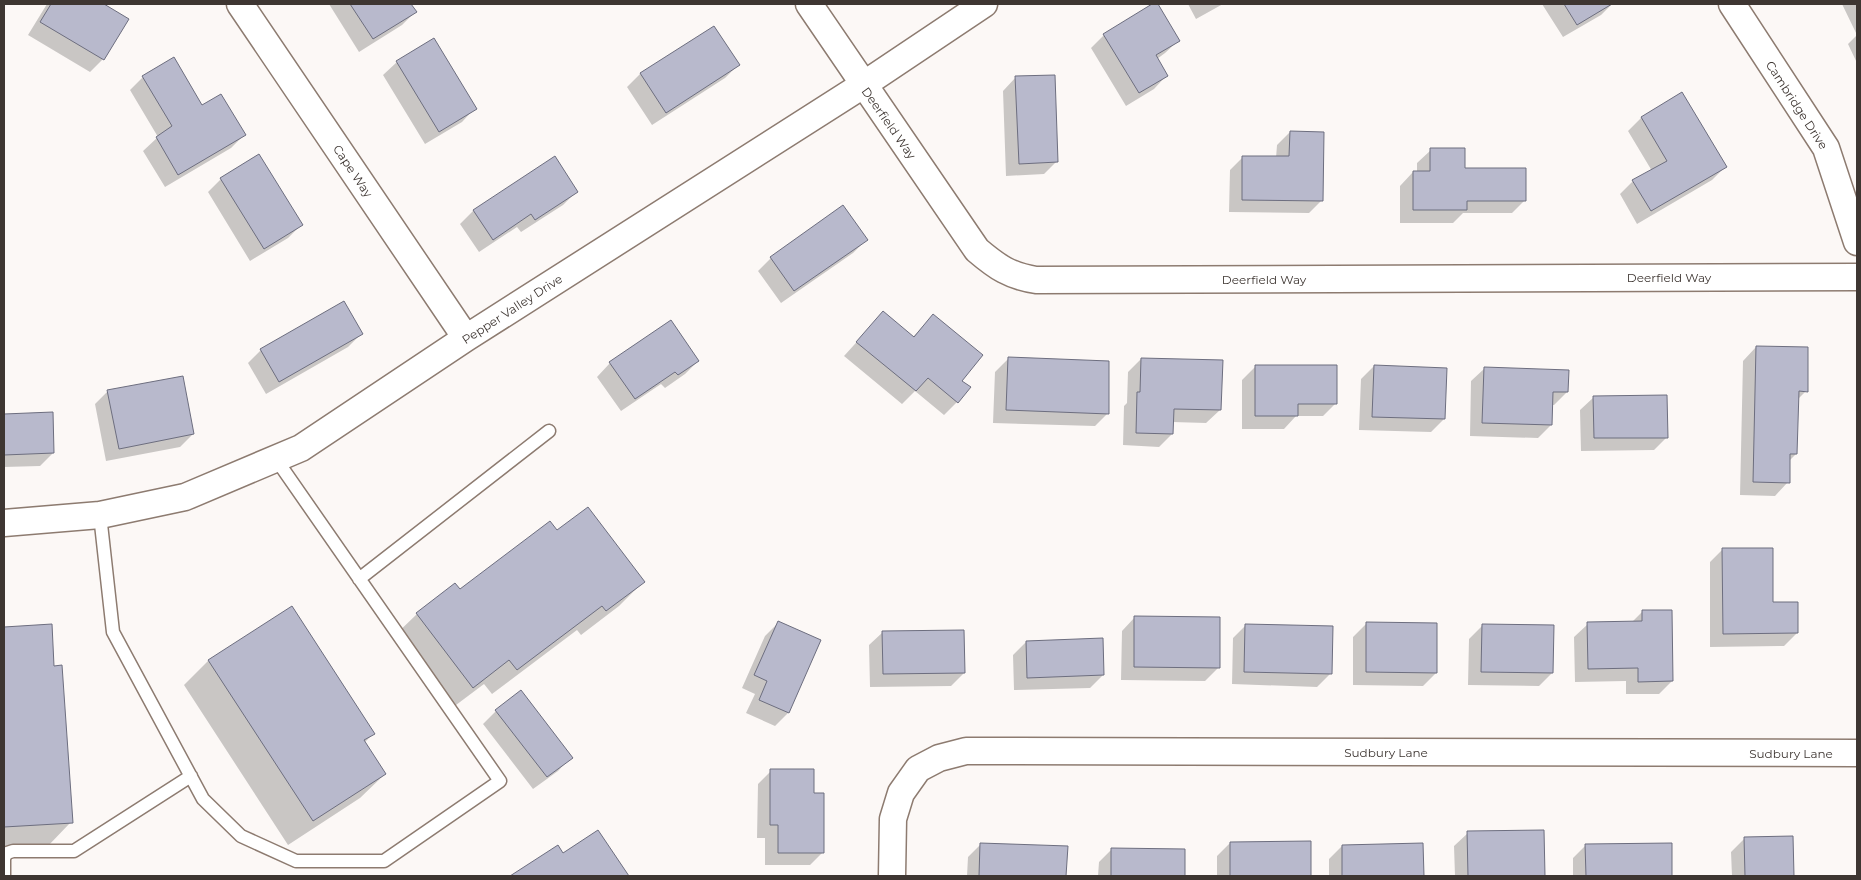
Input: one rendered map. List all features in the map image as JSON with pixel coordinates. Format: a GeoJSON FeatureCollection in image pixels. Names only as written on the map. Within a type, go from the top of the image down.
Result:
{"type":"FeatureCollection","features":[{"type":"Feature","properties":{"kind":"street","name":"Cape Way"},"geometry":{"type":"LineString","coordinates":[[240,4],[466,338]]}},
{"type":"Feature","properties":{"kind":"street","name":"Deerfield Way"},"geometry":{"type":"LineString","coordinates":[[809,4],[977,250],[1000,269],[1019,278],[1056,280],[1857,276]]}},
{"type":"Feature","properties":{"kind":"street","name":"Pepper Valley Drive"},"geometry":{"type":"LineString","coordinates":[[4,522],[100,515],[185,497],[301,448],[466,338],[863,85],[984,4]]}},
{"type":"Feature","properties":{"kind":"street","name":"Cambridge Drive"},"geometry":{"type":"LineString","coordinates":[[1732,4],[1826,148],[1857,242]]}},
{"type":"Feature","properties":{"kind":"street","name":"Sudbury Lane"},"geometry":{"type":"LineString","coordinates":[[892,876],[893,819],[901,793],[918,769],[939,758],[966,752],[1857,753]]}},
{"type":"Feature","properties":{"kind":"lane"},"geometry":{"type":"LineString","coordinates":[[359,579],[548,431]]}},
{"type":"Feature","properties":{"kind":"lane"},"geometry":{"type":"LineString","coordinates":[[100,515],[113,632],[203,799],[242,836],[296,861],[384,861],[500,782],[276,458]]}},
{"type":"Feature","properties":{"kind":"lane"},"geometry":{"type":"LineString","coordinates":[[4,876],[4,858],[7,853],[13,851],[74,851],[190,776]]}},
{"type":"Feature","properties":{"kind":"building"},"geometry":{"type":"Polygon","coordinates":[[[51,4],[104,4],[129,19],[104,60],[40,22],[51,4]]]}},
{"type":"Feature","properties":{"kind":"building"},"geometry":{"type":"Polygon","coordinates":[[[350,4],[411,4],[417,12],[373,39],[350,4]]]}},
{"type":"Feature","properties":{"kind":"building"},"geometry":{"type":"Polygon","coordinates":[[[1152,4],[1158,4],[1180,41],[1156,55],[1168,76],[1139,93],[1103,34],[1152,4]]]}},
{"type":"Feature","properties":{"kind":"building"},"geometry":{"type":"Polygon","coordinates":[[[1564,4],[1612,4],[1577,25],[1564,4]]]}},
{"type":"Feature","properties":{"kind":"building"},"geometry":{"type":"Polygon","coordinates":[[[714,26],[740,65],[666,113],[640,73],[714,26]]]}},
{"type":"Feature","properties":{"kind":"building"},"geometry":{"type":"Polygon","coordinates":[[[434,38],[477,109],[439,132],[396,61],[434,38]]]}},
{"type":"Feature","properties":{"kind":"building"},"geometry":{"type":"Polygon","coordinates":[[[174,57],[202,105],[221,94],[246,135],[178,175],[156,137],[172,126],[142,76],[174,57]]]}},
{"type":"Feature","properties":{"kind":"building"},"geometry":{"type":"Polygon","coordinates":[[[1055,75],[1058,162],[1019,164],[1015,76],[1055,75]]]}},
{"type":"Feature","properties":{"kind":"building"},"geometry":{"type":"Polygon","coordinates":[[[1682,92],[1727,167],[1651,211],[1632,180],[1667,161],[1641,117],[1682,92]]]}},
{"type":"Feature","properties":{"kind":"building"},"geometry":{"type":"Polygon","coordinates":[[[1290,131],[1324,132],[1323,201],[1242,200],[1242,156],[1289,156],[1290,131]]]}},
{"type":"Feature","properties":{"kind":"building"},"geometry":{"type":"Polygon","coordinates":[[[1430,148],[1465,148],[1465,168],[1526,168],[1526,201],[1467,201],[1467,210],[1413,210],[1413,171],[1430,171],[1430,148]]]}},
{"type":"Feature","properties":{"kind":"building"},"geometry":{"type":"Polygon","coordinates":[[[259,154],[303,225],[264,249],[220,178],[259,154]]]}},
{"type":"Feature","properties":{"kind":"building"},"geometry":{"type":"Polygon","coordinates":[[[555,156],[578,192],[535,220],[531,214],[493,240],[473,210],[555,156]]]}},
{"type":"Feature","properties":{"kind":"building"},"geometry":{"type":"Polygon","coordinates":[[[843,205],[868,240],[794,291],[770,257],[843,205]]]}},
{"type":"Feature","properties":{"kind":"building"},"geometry":{"type":"Polygon","coordinates":[[[344,301],[363,334],[279,382],[260,349],[344,301]]]}},
{"type":"Feature","properties":{"kind":"building"},"geometry":{"type":"Polygon","coordinates":[[[883,311],[914,337],[933,314],[983,355],[962,381],[971,387],[958,403],[928,378],[916,391],[856,342],[883,311]]]}},
{"type":"Feature","properties":{"kind":"building"},"geometry":{"type":"Polygon","coordinates":[[[671,320],[699,361],[678,375],[675,372],[635,399],[609,362],[671,320]]]}},
{"type":"Feature","properties":{"kind":"building"},"geometry":{"type":"Polygon","coordinates":[[[1756,346],[1808,347],[1808,392],[1799,391],[1797,454],[1790,454],[1790,483],[1753,482],[1756,346]]]}},
{"type":"Feature","properties":{"kind":"building"},"geometry":{"type":"Polygon","coordinates":[[[1008,357],[1109,361],[1109,414],[1006,410],[1008,357]]]}},
{"type":"Feature","properties":{"kind":"building"},"geometry":{"type":"Polygon","coordinates":[[[1141,358],[1223,360],[1221,410],[1174,409],[1173,434],[1136,433],[1137,392],[1140,392],[1141,358]]]}},
{"type":"Feature","properties":{"kind":"building"},"geometry":{"type":"Polygon","coordinates":[[[1255,365],[1337,365],[1337,404],[1298,404],[1298,416],[1255,416],[1255,365]]]}},
{"type":"Feature","properties":{"kind":"building"},"geometry":{"type":"Polygon","coordinates":[[[1374,365],[1447,368],[1445,419],[1372,417],[1374,365]]]}},
{"type":"Feature","properties":{"kind":"building"},"geometry":{"type":"Polygon","coordinates":[[[1484,367],[1569,370],[1568,392],[1553,392],[1552,425],[1482,423],[1484,367]]]}},
{"type":"Feature","properties":{"kind":"building"},"geometry":{"type":"Polygon","coordinates":[[[183,376],[194,434],[119,449],[107,390],[183,376]]]}},
{"type":"Feature","properties":{"kind":"building"},"geometry":{"type":"Polygon","coordinates":[[[1667,395],[1668,438],[1594,438],[1593,396],[1667,395]]]}},
{"type":"Feature","properties":{"kind":"building"},"geometry":{"type":"Polygon","coordinates":[[[53,412],[54,453],[4,455],[4,414],[53,412]]]}},
{"type":"Feature","properties":{"kind":"building"},"geometry":{"type":"Polygon","coordinates":[[[588,507],[645,582],[606,611],[602,606],[517,670],[509,660],[473,688],[416,613],[455,583],[460,589],[550,521],[557,530],[588,507]]]}},
{"type":"Feature","properties":{"kind":"building"},"geometry":{"type":"Polygon","coordinates":[[[1722,548],[1773,548],[1773,602],[1798,602],[1798,633],[1723,634],[1722,548]]]}},
{"type":"Feature","properties":{"kind":"building"},"geometry":{"type":"Polygon","coordinates":[[[292,606],[375,734],[364,740],[386,774],[313,821],[208,660],[292,606]]]}},
{"type":"Feature","properties":{"kind":"building"},"geometry":{"type":"Polygon","coordinates":[[[1642,610],[1672,610],[1673,681],[1638,682],[1638,668],[1588,669],[1587,622],[1642,621],[1642,610]]]}},
{"type":"Feature","properties":{"kind":"building"},"geometry":{"type":"Polygon","coordinates":[[[1134,616],[1220,617],[1220,668],[1134,667],[1134,616]]]}},
{"type":"Feature","properties":{"kind":"building"},"geometry":{"type":"Polygon","coordinates":[[[778,621],[821,640],[789,713],[759,700],[767,681],[754,675],[778,621]]]}},
{"type":"Feature","properties":{"kind":"building"},"geometry":{"type":"Polygon","coordinates":[[[1366,622],[1437,623],[1437,673],[1366,672],[1366,622]]]}},
{"type":"Feature","properties":{"kind":"building"},"geometry":{"type":"Polygon","coordinates":[[[52,624],[54,666],[62,665],[73,823],[4,827],[4,627],[52,624]]]}},
{"type":"Feature","properties":{"kind":"building"},"geometry":{"type":"Polygon","coordinates":[[[1245,624],[1333,626],[1332,674],[1244,672],[1245,624]]]}},
{"type":"Feature","properties":{"kind":"building"},"geometry":{"type":"Polygon","coordinates":[[[1482,624],[1554,625],[1553,673],[1481,672],[1482,624]]]}},
{"type":"Feature","properties":{"kind":"building"},"geometry":{"type":"Polygon","coordinates":[[[964,630],[965,673],[883,674],[882,631],[964,630]]]}},
{"type":"Feature","properties":{"kind":"building"},"geometry":{"type":"Polygon","coordinates":[[[1103,638],[1104,675],[1027,678],[1026,641],[1103,638]]]}},
{"type":"Feature","properties":{"kind":"building"},"geometry":{"type":"Polygon","coordinates":[[[521,690],[573,758],[547,777],[495,710],[521,690]]]}},
{"type":"Feature","properties":{"kind":"building"},"geometry":{"type":"Polygon","coordinates":[[[770,769],[814,769],[814,793],[824,793],[824,853],[778,853],[778,825],[770,825],[770,769]]]}},
{"type":"Feature","properties":{"kind":"building"},"geometry":{"type":"Polygon","coordinates":[[[598,830],[629,876],[510,876],[558,845],[563,853],[598,830]]]}},
{"type":"Feature","properties":{"kind":"building"},"geometry":{"type":"Polygon","coordinates":[[[1544,830],[1545,876],[1468,876],[1467,831],[1544,830]]]}},
{"type":"Feature","properties":{"kind":"building"},"geometry":{"type":"Polygon","coordinates":[[[1793,836],[1794,876],[1745,876],[1744,837],[1793,836]]]}},
{"type":"Feature","properties":{"kind":"building"},"geometry":{"type":"Polygon","coordinates":[[[1311,841],[1311,876],[1230,876],[1230,842],[1311,841]]]}},
{"type":"Feature","properties":{"kind":"building"},"geometry":{"type":"Polygon","coordinates":[[[980,843],[1068,846],[1066,876],[979,876],[980,843]]]}},
{"type":"Feature","properties":{"kind":"building"},"geometry":{"type":"Polygon","coordinates":[[[1423,843],[1424,876],[1342,876],[1342,845],[1423,843]]]}},
{"type":"Feature","properties":{"kind":"building"},"geometry":{"type":"Polygon","coordinates":[[[1672,843],[1672,876],[1586,876],[1585,844],[1672,843]]]}},
{"type":"Feature","properties":{"kind":"building"},"geometry":{"type":"Polygon","coordinates":[[[1111,848],[1185,849],[1185,876],[1111,876],[1111,848]]]}}]}
